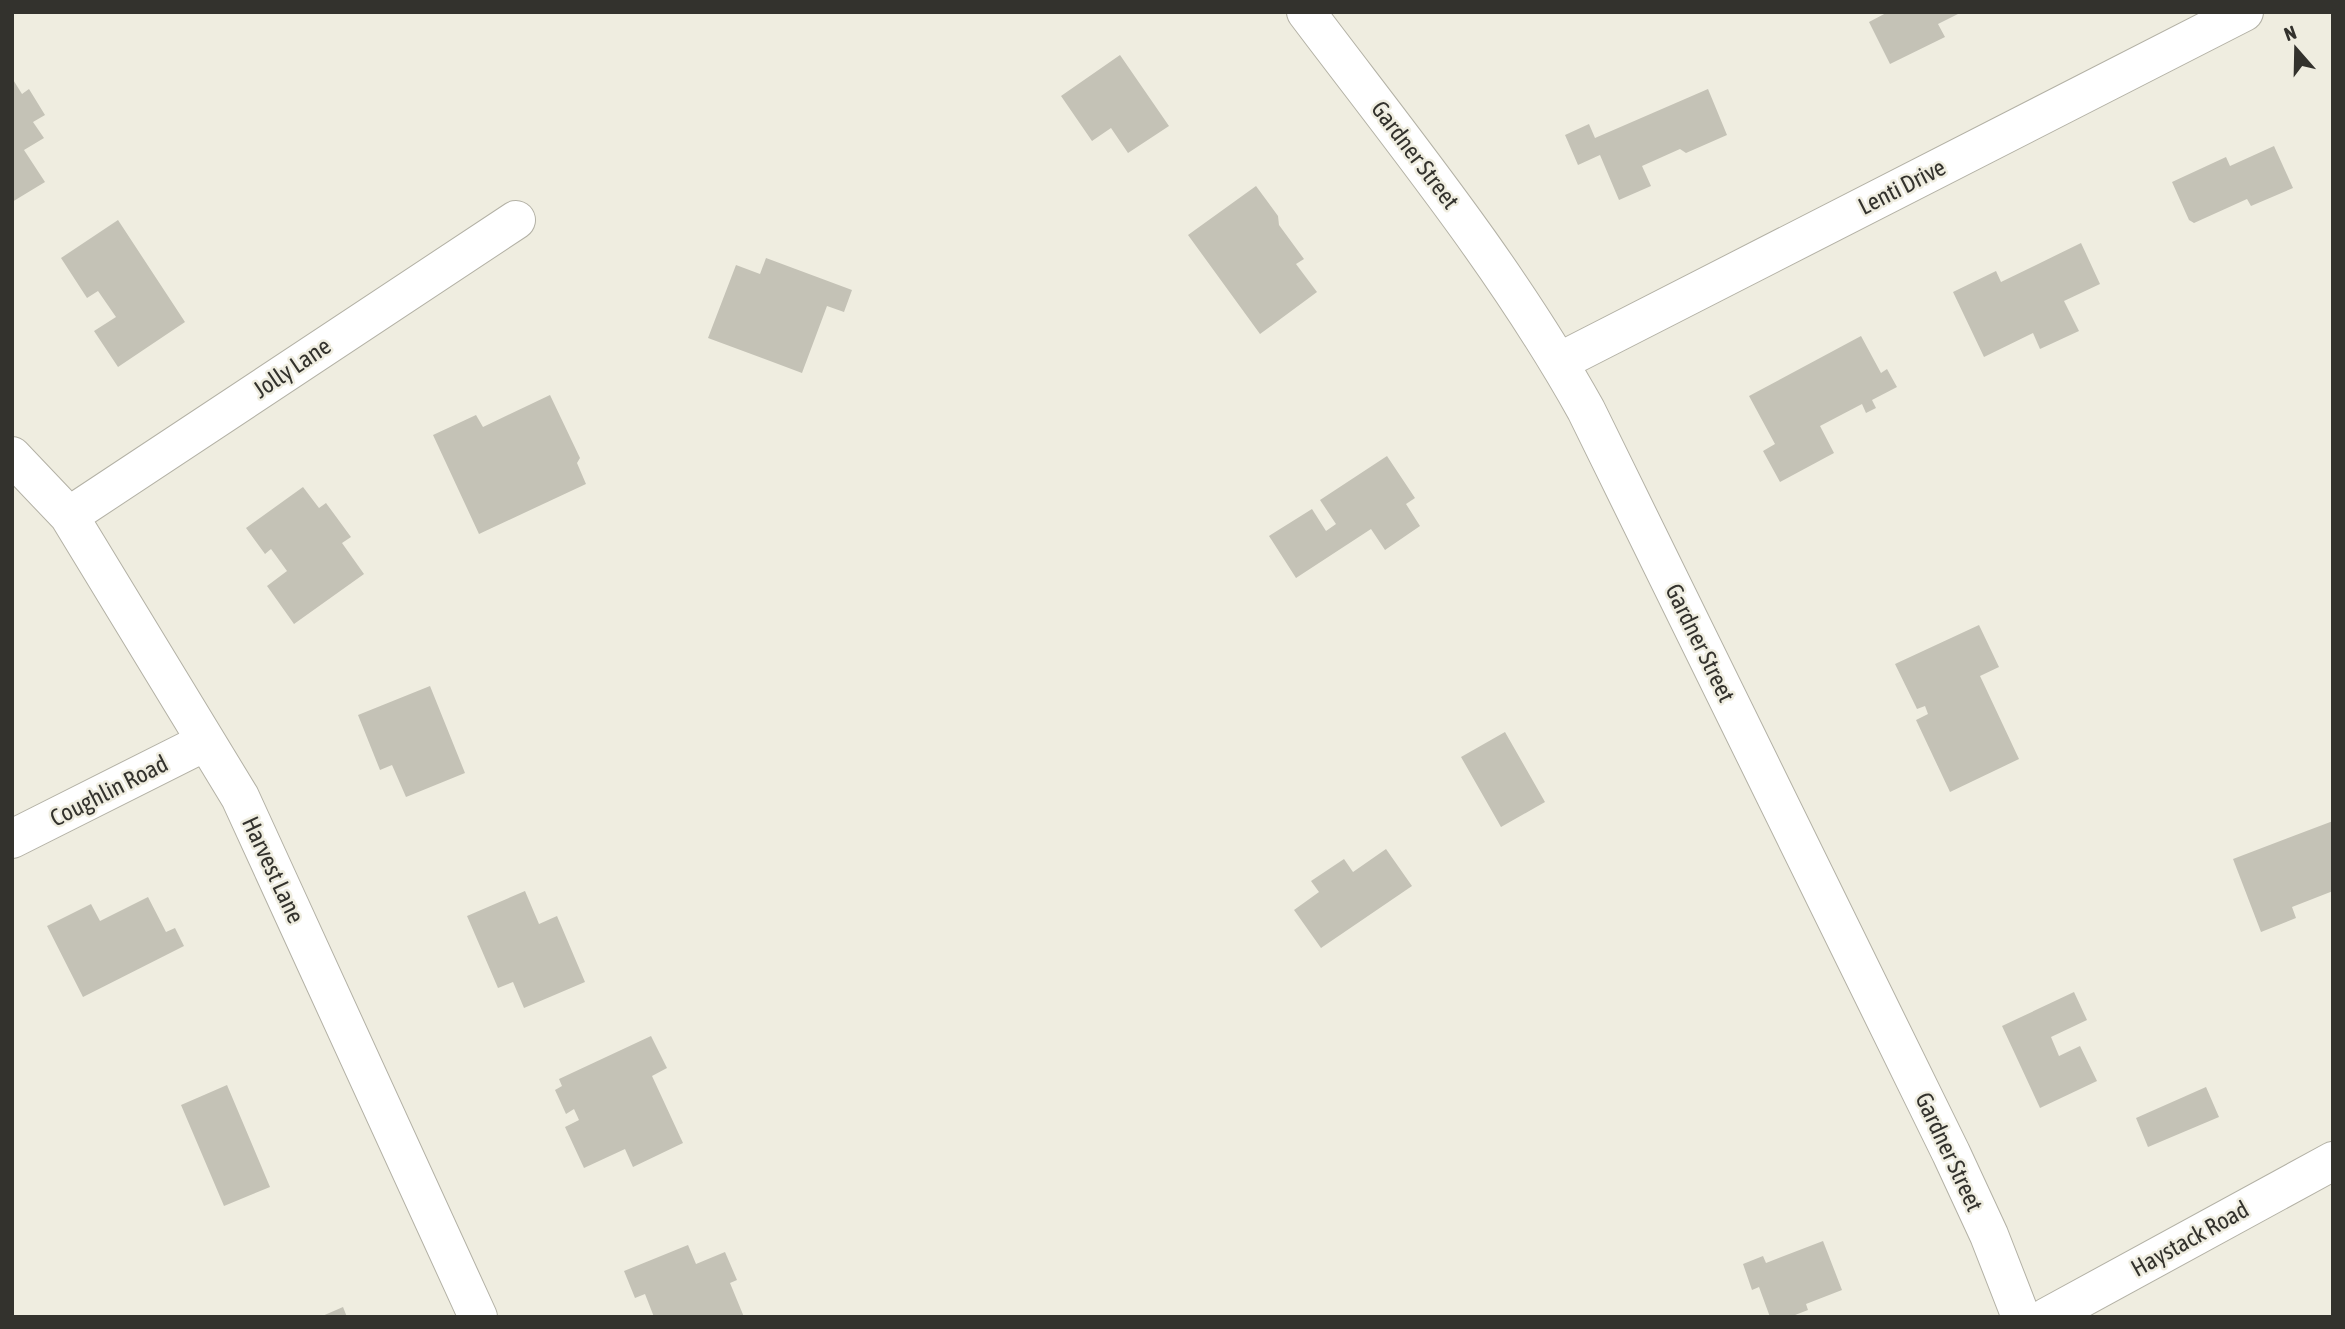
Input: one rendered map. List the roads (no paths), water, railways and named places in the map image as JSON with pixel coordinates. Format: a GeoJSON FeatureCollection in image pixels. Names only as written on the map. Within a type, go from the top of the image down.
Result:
{"type":"FeatureCollection","features":[{"type":"Feature","properties":{"kind":"street","name":"Gardner Street"},"geometry":{"type":"LineString","coordinates":[[1306,12],[1460,214],[1517,295],[1559,362],[1616,471],[1951,1153],[1989,1235],[2021,1317]]}},
{"type":"Feature","properties":{"kind":"street","name":"Lenti Drive"},"geometry":{"type":"LineString","coordinates":[[1559,362],[2244,12]]}},
{"type":"Feature","properties":{"kind":"street","name":"Jolly Lane"},"geometry":{"type":"LineString","coordinates":[[69,516],[516,220]]}},
{"type":"Feature","properties":{"kind":"street","name":"Harvest Lane"},"geometry":{"type":"LineString","coordinates":[[12,456],[69,516],[240,797],[478,1317]]}},
{"type":"Feature","properties":{"kind":"street","name":"Coughlin Road"},"geometry":{"type":"LineString","coordinates":[[12,839],[205,742]]}},
{"type":"Feature","properties":{"kind":"street","name":"Haystack Road"},"geometry":{"type":"LineString","coordinates":[[2048,1317],[2333,1161]]}}]}
